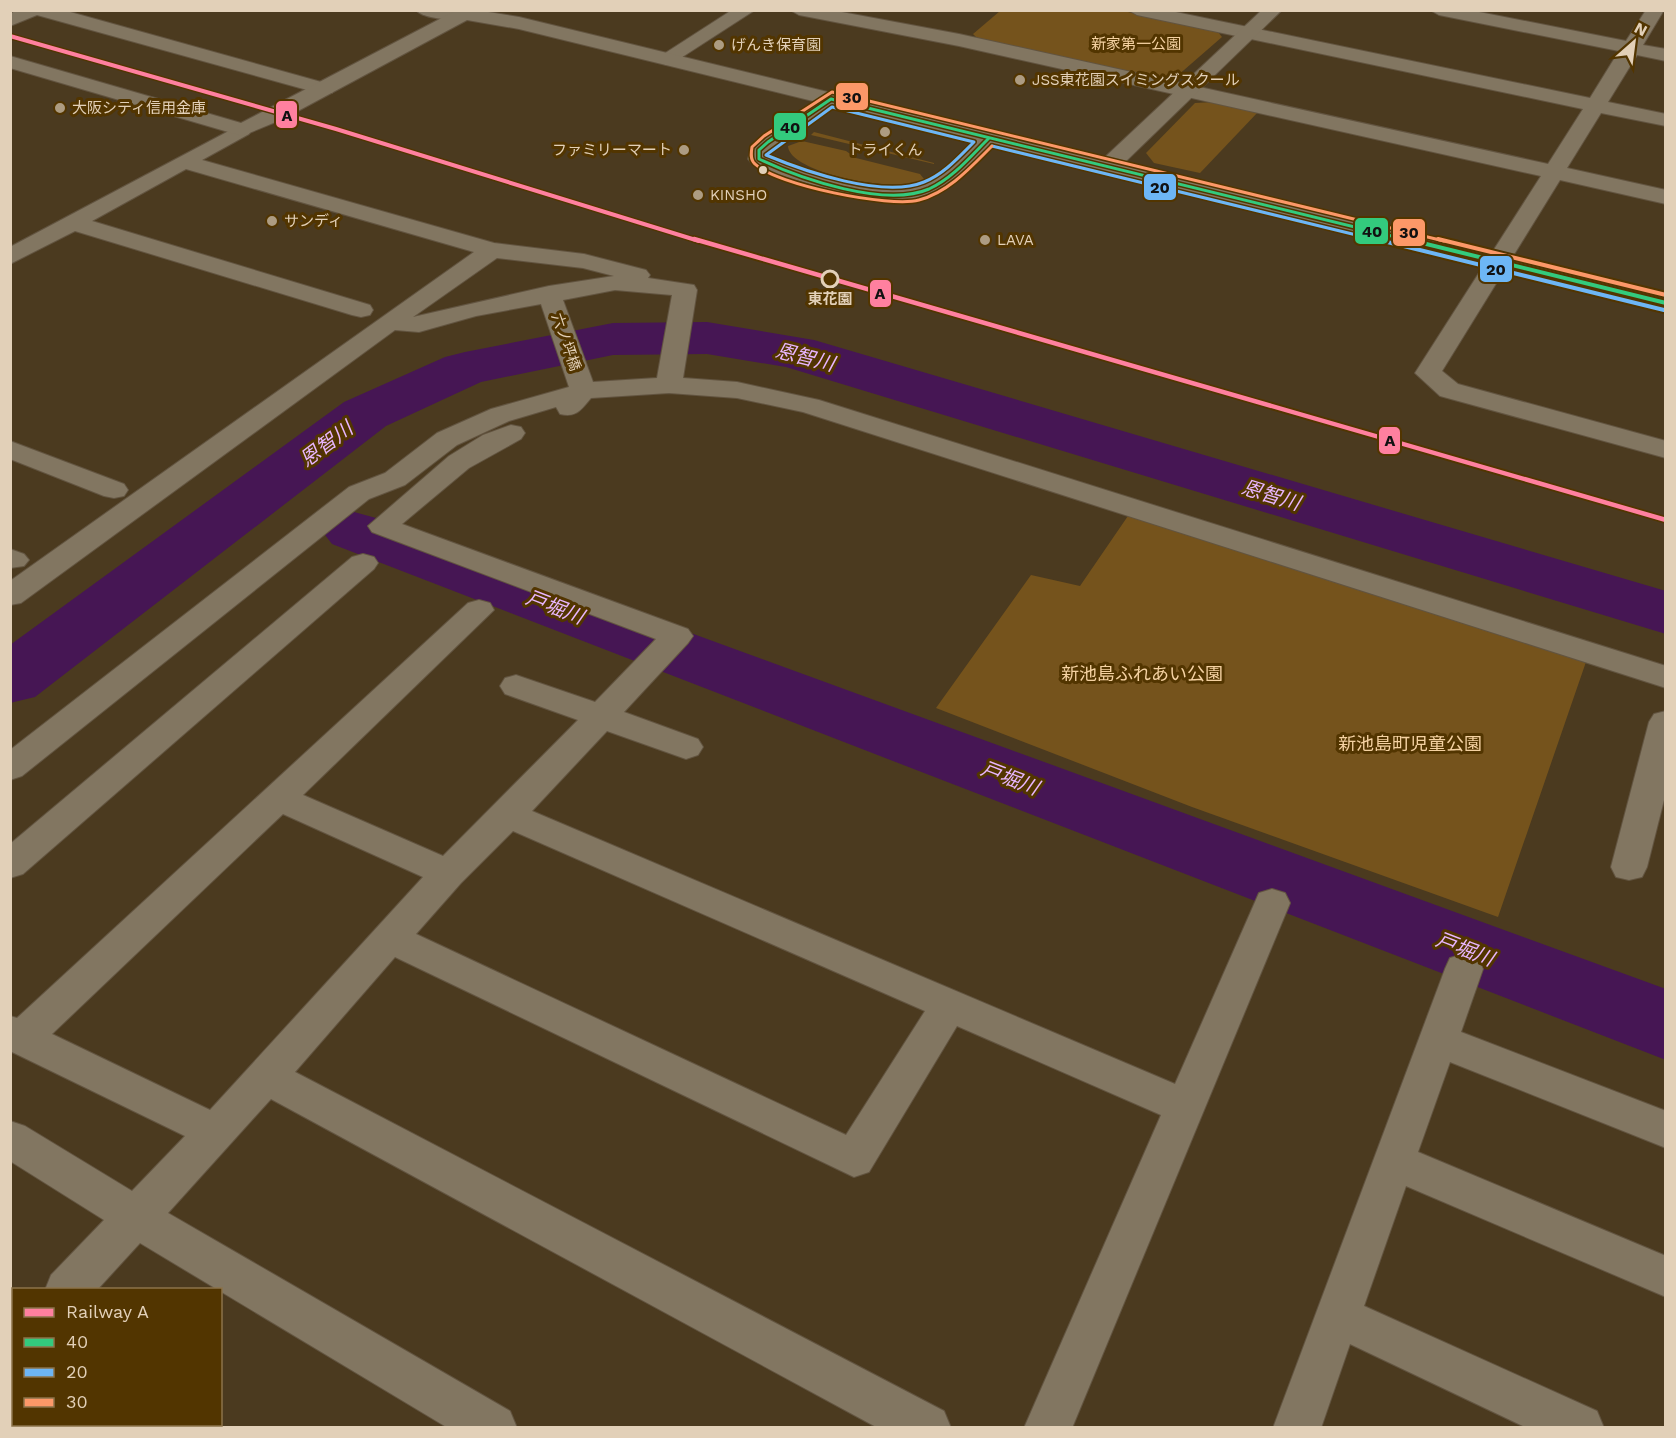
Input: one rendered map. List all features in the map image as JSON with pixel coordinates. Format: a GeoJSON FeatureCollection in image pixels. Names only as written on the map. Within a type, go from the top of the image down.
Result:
{"type":"FeatureCollection","features":[{"type":"Feature","properties":{"kind":"street"},"geometry":{"type":"LineString","coordinates":[[10,21],[32,10]]}},
{"type":"Feature","properties":{"kind":"street"},"geometry":{"type":"LineString","coordinates":[[41,10],[325,89]]}},
{"type":"Feature","properties":{"kind":"street"},"geometry":{"type":"LineString","coordinates":[[425,10],[465,12],[519,23],[1665,303]]}},
{"type":"Feature","properties":{"kind":"street"},"geometry":{"type":"LineString","coordinates":[[666,59],[746,10]]}},
{"type":"Feature","properties":{"kind":"street"},"geometry":{"type":"LineString","coordinates":[[799,10],[959,40],[1665,197]]}},
{"type":"Feature","properties":{"kind":"street"},"geometry":{"type":"LineString","coordinates":[[1137,10],[1665,120]]}},
{"type":"Feature","properties":{"kind":"street"},"geometry":{"type":"LineString","coordinates":[[1107,167],[1273,10]]}},
{"type":"Feature","properties":{"kind":"street"},"geometry":{"type":"LineString","coordinates":[[1439,10],[1665,54]]}},
{"type":"Feature","properties":{"kind":"street"},"geometry":{"type":"LineString","coordinates":[[1655,10],[1428,373],[1449,390],[1665,450]]}},
{"type":"Feature","properties":{"kind":"street"},"geometry":{"type":"LineString","coordinates":[[17,247],[73,224],[242,130],[325,89],[465,12]]}},
{"type":"Feature","properties":{"kind":"street"},"geometry":{"type":"LineString","coordinates":[[10,62],[242,130]]}},
{"type":"Feature","properties":{"kind":"street"},"geometry":{"type":"LineString","coordinates":[[831,99],[768,142],[759,150],[759,159],[772,166],[879,194],[904,196],[922,192],[934,185],[989,138]]}},
{"type":"Feature","properties":{"kind":"street"},"geometry":{"type":"LineString","coordinates":[[184,162],[492,250],[584,261],[685,290]]}},
{"type":"Feature","properties":{"kind":"street"},"geometry":{"type":"LineString","coordinates":[[73,224],[361,310]]}},
{"type":"Feature","properties":{"kind":"street"},"geometry":{"type":"LineString","coordinates":[[10,596],[492,250]]}},
{"type":"Feature","properties":{"kind":"street"},"geometry":{"type":"LineString","coordinates":[[390,322],[419,325],[472,309],[549,293],[615,283],[685,290]]}},
{"type":"Feature","properties":{"kind":"street"},"geometry":{"type":"LineString","coordinates":[[669,385],[685,290]]}},
{"type":"Feature","properties":{"kind":"street","name":"六ノ坪橋"},"geometry":{"type":"LineString","coordinates":[[549,293],[583,391]]}},
{"type":"Feature","properties":{"kind":"street"},"geometry":{"type":"LineString","coordinates":[[10,768],[359,493],[395,479],[447,439],[500,415],[583,391],[669,385],[737,390],[810,406],[1665,677]]}},
{"type":"Feature","properties":{"kind":"street"},"geometry":{"type":"LineString","coordinates":[[69,1288],[216,1132],[392,939],[448,873],[602,718],[677,636],[382,526],[464,458],[492,440],[566,411],[583,391]]}},
{"type":"Feature","properties":{"kind":"street"},"geometry":{"type":"LineString","coordinates":[[10,449],[114,490]]}},
{"type":"Feature","properties":{"kind":"street"},"geometry":{"type":"LineString","coordinates":[[10,865],[363,563]]}},
{"type":"Feature","properties":{"kind":"street"},"geometry":{"type":"LineString","coordinates":[[216,1132],[16,1035],[278,798],[479,610]]}},
{"type":"Feature","properties":{"kind":"street"},"geometry":{"type":"LineString","coordinates":[[516,686],[686,747]]}},
{"type":"Feature","properties":{"kind":"street"},"geometry":{"type":"LineString","coordinates":[[1629,867],[1665,722]]}},
{"type":"Feature","properties":{"kind":"street"},"geometry":{"type":"LineString","coordinates":[[278,798],[448,873]]}},
{"type":"Feature","properties":{"kind":"street"},"geometry":{"type":"LineString","coordinates":[[508,815],[1186,1107]]}},
{"type":"Feature","properties":{"kind":"street"},"geometry":{"type":"LineString","coordinates":[[1048,1428],[1272,903]]}},
{"type":"Feature","properties":{"kind":"street"},"geometry":{"type":"LineString","coordinates":[[392,939],[854,1159],[950,1004]]}},
{"type":"Feature","properties":{"kind":"street"},"geometry":{"type":"LineString","coordinates":[[1298,1428],[1464,969]]}},
{"type":"Feature","properties":{"kind":"street"},"geometry":{"type":"LineString","coordinates":[[1438,1040],[1665,1130]]}},
{"type":"Feature","properties":{"kind":"street"},"geometry":{"type":"LineString","coordinates":[[266,1076],[927,1428]]}},
{"type":"Feature","properties":{"kind":"street"},"geometry":{"type":"LineString","coordinates":[[10,1140],[494,1428]]}},
{"type":"Feature","properties":{"kind":"street"},"geometry":{"type":"LineString","coordinates":[[1394,1161],[1665,1277]]}},
{"type":"Feature","properties":{"kind":"street"},"geometry":{"type":"LineString","coordinates":[[1338,1316],[1580,1428]]}},
{"type":"Feature","properties":{"kind":"green space","name":"新家第一公園"},"geometry":{"type":"Polygon","coordinates":[[[1119,10],[1218,32],[1222,37],[1176,77],[1162,80],[979,40],[973,34],[1000,11],[1119,10]]]}},
{"type":"Feature","properties":{"kind":"green space"},"geometry":{"type":"Polygon","coordinates":[[[1214,102],[1258,112],[1200,173],[1154,163],[1146,153],[1195,103],[1214,102]]]}},
{"type":"Feature","properties":{"kind":"green space"},"geometry":{"type":"Polygon","coordinates":[[[814,132],[934,163],[934,164],[811,135],[814,132]]]}},
{"type":"Feature","properties":{"kind":"green space"},"geometry":{"type":"Polygon","coordinates":[[[802,141],[846,151],[856,158],[920,174],[924,179],[894,185],[848,179],[826,173],[793,156],[788,146],[802,141]]]}},
{"type":"Feature","properties":{"kind":"green space"},"geometry":{"type":"Polygon","coordinates":[[[1130,513],[1587,659],[1498,917],[1192,807],[936,708],[1031,575],[1080,586],[1130,513]]]}},
{"type":"Feature","properties":{"kind":"waterway","name":"恩智川"},"geometry":{"type":"LineString","coordinates":[[10,680],[365,414],[465,369],[613,339],[707,338],[794,352],[1666,613]]}},
{"type":"Feature","properties":{"kind":"waterway","name":"戸堀川"},"geometry":{"type":"LineString","coordinates":[[354,531],[1666,1025]]}},
{"type":"Feature","properties":{"kind":"rail line","name":"A"},"geometry":{"type":"LineString","coordinates":[[10,36],[336,129],[647,226],[1666,520]]}},
{"type":"Feature","properties":{"kind":"transit line","name":"30"},"geometry":{"type":"LineString","coordinates":[[992,146],[960,177],[942,190],[923,199],[905,202],[886,202],[858,197],[796,182],[763,170],[754,164],[751,156],[752,147],[764,136],[832,92],[1666,295]]}},
{"type":"Feature","properties":{"kind":"transit line","name":"40"},"geometry":{"type":"LineString","coordinates":[[989,138],[958,169],[939,183],[920,192],[904,194],[884,194],[838,186],[793,173],[759,159],[759,150],[768,142],[831,99],[1666,303]]}},
{"type":"Feature","properties":{"kind":"transit line","name":"20"},"geometry":{"type":"LineString","coordinates":[[832,107],[974,142],[935,177],[920,184],[905,187],[865,184],[819,174],[766,155],[832,107]]}},
{"type":"Feature","properties":{"kind":"transit line","name":"20"},"geometry":{"type":"LineString","coordinates":[[992,146],[1664,310]]}},
{"type":"Feature","properties":{"kind":"place","name":"げんき保育園"},"geometry":{"type":"Point","coordinates":[719,45]}},
{"type":"Feature","properties":{"kind":"place","name":"JSS東花園スイミングスクール"},"geometry":{"type":"Point","coordinates":[1020,80]}},
{"type":"Feature","properties":{"kind":"place","name":"大阪シティ信用金庫"},"geometry":{"type":"Point","coordinates":[60,108]}},
{"type":"Feature","properties":{"kind":"place","name":"トライくん"},"geometry":{"type":"Point","coordinates":[885,132]}},
{"type":"Feature","properties":{"kind":"place","name":"ファミリーマート"},"geometry":{"type":"Point","coordinates":[684,150]}},
{"type":"Feature","properties":{"kind":"place","name":"KINSHO"},"geometry":{"type":"Point","coordinates":[698,195]}},
{"type":"Feature","properties":{"kind":"place","name":"サンディ"},"geometry":{"type":"Point","coordinates":[272,221]}},
{"type":"Feature","properties":{"kind":"place","name":"LAVA"},"geometry":{"type":"Point","coordinates":[985,240]}},
{"type":"Feature","properties":{"kind":"place","name":"東花園"},"geometry":{"type":"Point","coordinates":[830,279]}},
{"type":"Feature","properties":{"kind":"park label","name":"新池島ふれあい公園"},"geometry":{"type":"Point","coordinates":[1142,673]}},
{"type":"Feature","properties":{"kind":"park label","name":"新池島町児童公園"},"geometry":{"type":"Point","coordinates":[1410,743]}}]}
